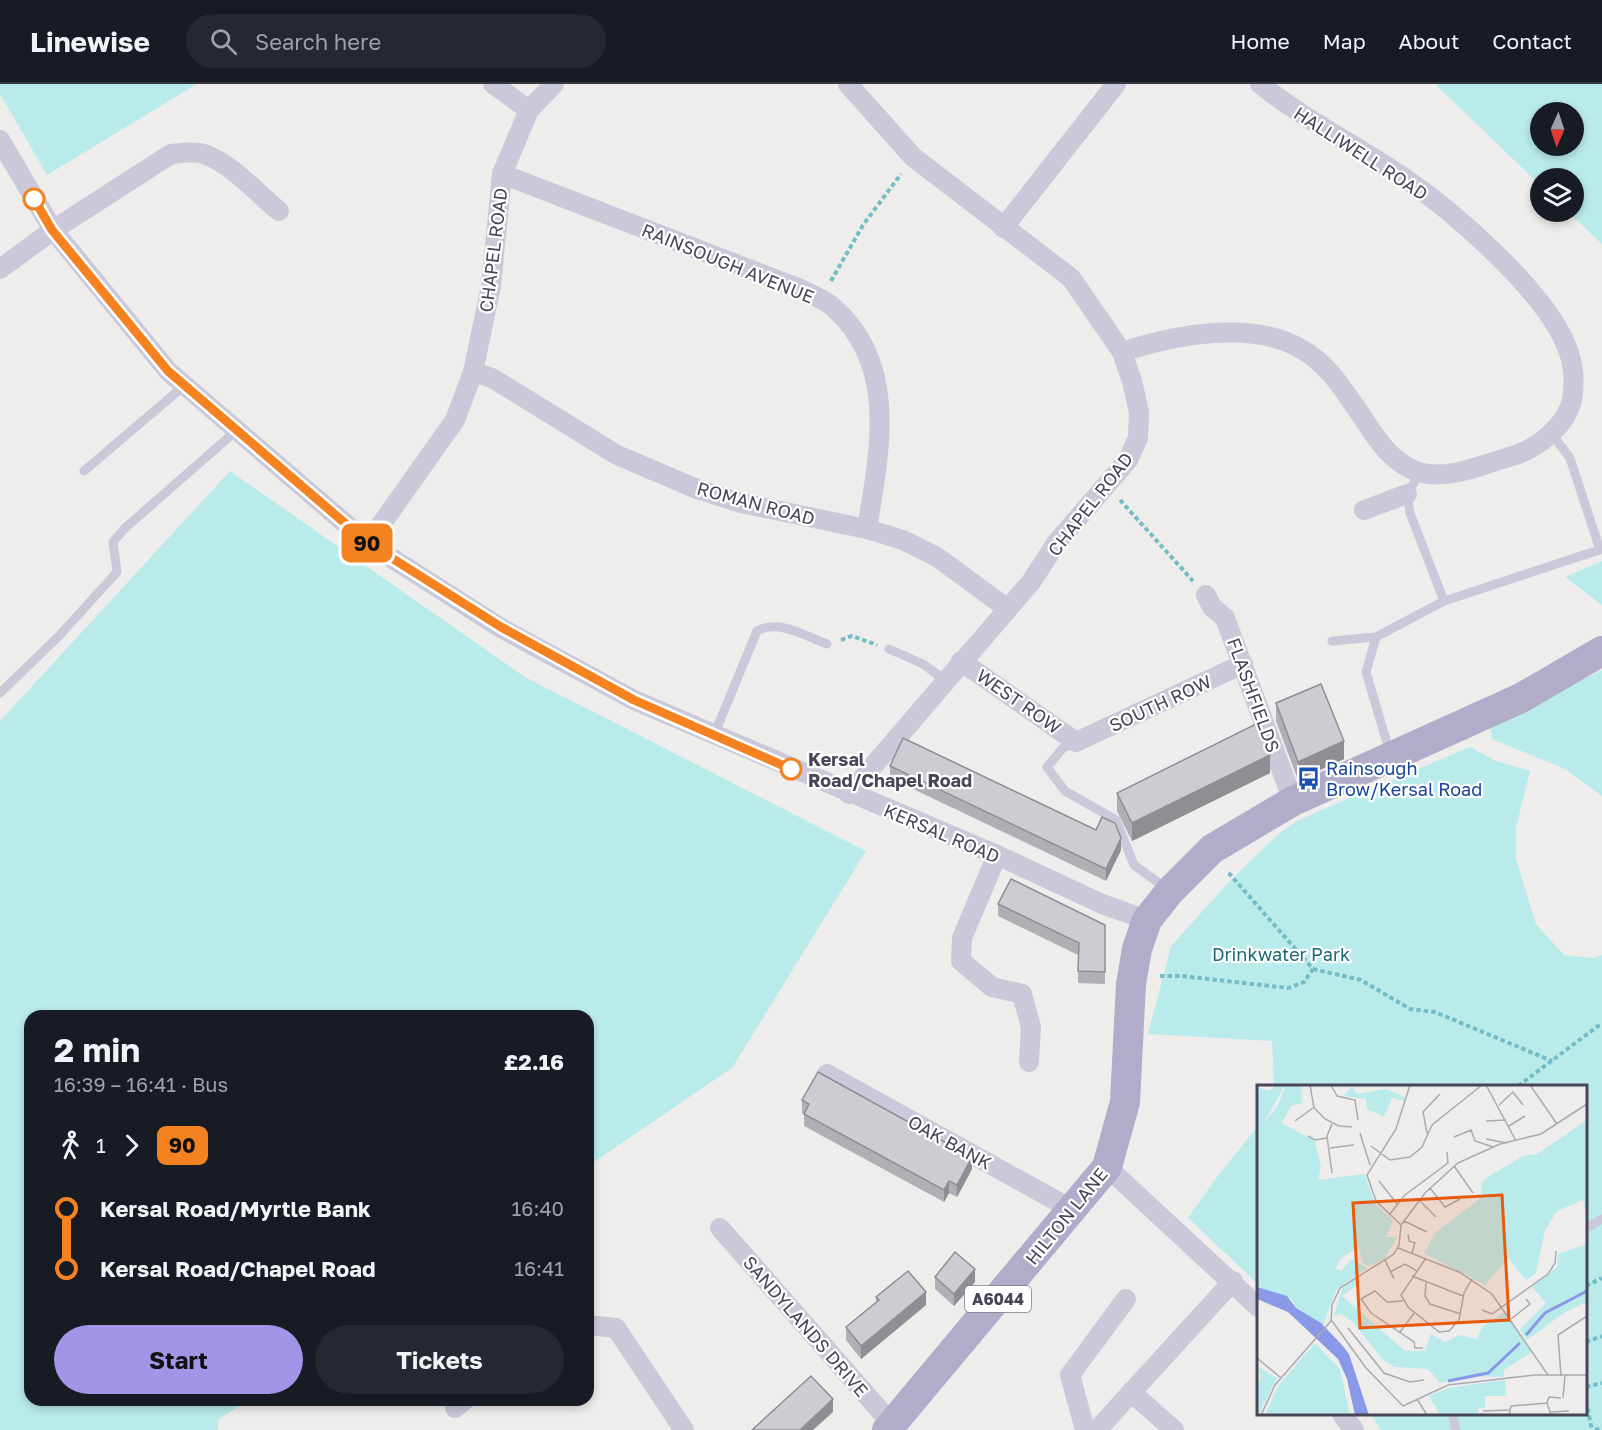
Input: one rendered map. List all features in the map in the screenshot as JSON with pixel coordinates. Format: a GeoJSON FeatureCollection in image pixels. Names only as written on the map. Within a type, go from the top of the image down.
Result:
{"type":"FeatureCollection","features":[{"type":"Feature","properties":{"kind":"main road","name":"HILTON LANE"},"geometry":{"type":"LineString","coordinates":[[890,1427],[1107,1167],[1125,1102],[1133,969],[1137,949],[1148,920],[1170,891],[1212,849],[1293,801],[1521,698],[1602,651]]}},
{"type":"Feature","properties":{"kind":"street"},"geometry":{"type":"LineString","coordinates":[[493,84],[530,110]]}},
{"type":"Feature","properties":{"kind":"street","name":"CHAPEL ROAD"},"geometry":{"type":"LineString","coordinates":[[368,543],[455,420],[466,398],[491,286],[502,174],[530,110],[554,84]]}},
{"type":"Feature","properties":{"kind":"street","name":"CHAPEL ROAD"},"geometry":{"type":"LineString","coordinates":[[848,84],[913,157],[1071,278],[1122,352],[1139,412],[1138,438],[1128,460],[1057,542],[1031,582],[849,794]]}},
{"type":"Feature","properties":{"kind":"street"},"geometry":{"type":"LineString","coordinates":[[1003,228],[1116,84]]}},
{"type":"Feature","properties":{"kind":"street","name":"HALLIWELL ROAD"},"geometry":{"type":"LineString","coordinates":[[1260,84],[1308,120],[1405,178],[1478,237],[1513,272],[1557,328],[1572,362],[1574,378],[1570,406],[1551,433],[1522,453],[1445,474],[1420,473]]}},
{"type":"Feature","properties":{"kind":"street","name":"KERSAL ROAD"},"geometry":{"type":"LineString","coordinates":[[0,140],[52,230],[168,371],[368,543],[532,644],[634,700],[849,794],[997,855],[1102,904],[1148,920]]}},
{"type":"Feature","properties":{"kind":"street"},"geometry":{"type":"LineString","coordinates":[[0,269],[52,230],[171,154],[189,152],[204,154],[226,167],[279,211]]}},
{"type":"Feature","properties":{"kind":"street","name":"RAINSOUGH AVENUE"},"geometry":{"type":"LineString","coordinates":[[502,174],[798,288],[833,306],[858,333],[871,357],[879,391],[876,471],[867,529]]}},
{"type":"Feature","properties":{"kind":"street"},"geometry":{"type":"LineString","coordinates":[[1122,352],[1150,343],[1204,333],[1254,336],[1290,343],[1327,369],[1380,444],[1397,460],[1420,473]]}},
{"type":"Feature","properties":{"kind":"street","name":"ROMAN ROAD"},"geometry":{"type":"LineString","coordinates":[[473,372],[492,378],[617,455],[697,489],[787,514],[867,529],[903,540],[937,557],[1008,609]]}},
{"type":"Feature","properties":{"kind":"street"},"geometry":{"type":"LineString","coordinates":[[1364,510],[1407,494]]}},
{"type":"Feature","properties":{"kind":"street","name":"FLASHFIELDS"},"geometry":{"type":"LineString","coordinates":[[1206,595],[1212,607],[1225,618],[1293,801]]}},
{"type":"Feature","properties":{"kind":"street","name":"WEST ROW"},"geometry":{"type":"LineString","coordinates":[[961,661],[1076,742]]}},
{"type":"Feature","properties":{"kind":"street","name":"SOUTH ROW"},"geometry":{"type":"LineString","coordinates":[[1076,742],[1243,664]]}},
{"type":"Feature","properties":{"kind":"street"},"geometry":{"type":"LineString","coordinates":[[997,855],[962,938],[961,961],[992,987],[1022,994],[1031,1027],[1029,1062]]}},
{"type":"Feature","properties":{"kind":"street","name":"OAK BANK"},"geometry":{"type":"LineString","coordinates":[[827,1074],[1073,1210]]}},
{"type":"Feature","properties":{"kind":"street"},"geometry":{"type":"LineString","coordinates":[[1107,1167],[1233,1281],[1257,1306]]}},
{"type":"Feature","properties":{"kind":"street","name":"SANDYLANDS DRIVE"},"geometry":{"type":"LineString","coordinates":[[720,1228],[890,1427]]}},
{"type":"Feature","properties":{"kind":"street"},"geometry":{"type":"LineString","coordinates":[[1097,1430],[1233,1281]]}},
{"type":"Feature","properties":{"kind":"street"},"geometry":{"type":"LineString","coordinates":[[1085,1430],[1070,1376],[1126,1299]]}},
{"type":"Feature","properties":{"kind":"street"},"geometry":{"type":"LineString","coordinates":[[594,1326],[616,1328],[684,1430]]}},
{"type":"Feature","properties":{"kind":"street"},"geometry":{"type":"LineString","coordinates":[[1131,1392],[1174,1430]]}},
{"type":"Feature","properties":{"kind":"street"},"geometry":{"type":"LineString","coordinates":[[1343,1415],[1354,1430]]}},
{"type":"Feature","properties":{"kind":"lane"},"geometry":{"type":"LineString","coordinates":[[84,471],[184,385]]}},
{"type":"Feature","properties":{"kind":"lane"},"geometry":{"type":"LineString","coordinates":[[0,693],[59,636],[117,572],[113,542],[124,529],[237,430]]}},
{"type":"Feature","properties":{"kind":"lane"},"geometry":{"type":"LineString","coordinates":[[1332,641],[1376,637],[1444,602],[1601,549],[1570,458],[1551,433]]}},
{"type":"Feature","properties":{"kind":"lane"},"geometry":{"type":"LineString","coordinates":[[1420,473],[1407,494],[1410,513],[1444,602]]}},
{"type":"Feature","properties":{"kind":"lane"},"geometry":{"type":"LineString","coordinates":[[714,735],[757,631],[767,626],[778,625],[827,644]]}},
{"type":"Feature","properties":{"kind":"lane"},"geometry":{"type":"LineString","coordinates":[[1376,637],[1366,672],[1392,758]]}},
{"type":"Feature","properties":{"kind":"lane"},"geometry":{"type":"LineString","coordinates":[[889,649],[923,664],[945,680]]}},
{"type":"Feature","properties":{"kind":"lane"},"geometry":{"type":"LineString","coordinates":[[1076,742],[1064,748],[1047,767],[1065,791],[1116,820],[1134,865],[1170,891]]}},
{"type":"Feature","properties":{"kind":"lane"},"geometry":{"type":"LineString","coordinates":[[1587,1227],[1602,1219]]}},
{"type":"Feature","properties":{"kind":"lane"},"geometry":{"type":"LineString","coordinates":[[1452,1415],[1456,1430]]}},
{"type":"Feature","properties":{"kind":"path"},"geometry":{"type":"LineString","coordinates":[[822,301],[863,225],[913,157]]}},
{"type":"Feature","properties":{"kind":"path"},"geometry":{"type":"LineString","coordinates":[[1107,484],[1206,595]]}},
{"type":"Feature","properties":{"kind":"path"},"geometry":{"type":"LineString","coordinates":[[827,644],[852,636],[889,649]]}},
{"type":"Feature","properties":{"kind":"path"},"geometry":{"type":"LineString","coordinates":[[1212,849],[1227,871],[1313,969],[1361,980],[1410,1009],[1435,1012],[1552,1061]]}},
{"type":"Feature","properties":{"kind":"path"},"geometry":{"type":"LineString","coordinates":[[1133,969],[1155,976],[1182,976],[1288,988],[1304,982],[1313,969]]}},
{"type":"Feature","properties":{"kind":"path"},"geometry":{"type":"LineString","coordinates":[[1519,1085],[1602,1023]]}},
{"type":"Feature","properties":{"kind":"path"},"geometry":{"type":"LineString","coordinates":[[1587,1286],[1602,1278]]}},
{"type":"Feature","properties":{"kind":"path"},"geometry":{"type":"LineString","coordinates":[[1587,1342],[1602,1336]]}},
{"type":"Feature","properties":{"kind":"path"},"geometry":{"type":"LineString","coordinates":[[1587,1387],[1602,1383]]}},
{"type":"Feature","properties":{"kind":"path"},"geometry":{"type":"LineString","coordinates":[[1587,1405],[1593,1430],[1602,1427]]}},
{"type":"Feature","properties":{"kind":"green space"},"geometry":{"type":"Polygon","coordinates":[[[0,84],[197,84],[47,175],[0,94],[0,84]]]}},
{"type":"Feature","properties":{"kind":"green space"},"geometry":{"type":"Polygon","coordinates":[[[1435,84],[1602,84],[1602,244],[1579,222],[1584,222],[1584,168],[1530,168],[1530,175],[1435,84]]]}},
{"type":"Feature","properties":{"kind":"green space"},"geometry":{"type":"Polygon","coordinates":[[[230,471],[525,677],[866,851],[732,1068],[594,1162],[594,1010],[24,1010],[24,1406],[239,1406],[218,1420],[218,1430],[0,1430],[0,721],[230,471]]]}},
{"type":"Feature","properties":{"kind":"green space"},"geometry":{"type":"Polygon","coordinates":[[[1602,561],[1602,605],[1565,577],[1602,561]]]}},
{"type":"Feature","properties":{"kind":"green space"},"geometry":{"type":"Polygon","coordinates":[[[1602,670],[1602,796],[1565,769],[1492,739],[1491,726],[1602,670]]]}},
{"type":"Feature","properties":{"kind":"green space","name":"Drinkwater Park"},"geometry":{"type":"Polygon","coordinates":[[[1470,747],[1496,761],[1530,771],[1516,828],[1516,859],[1536,924],[1564,955],[1592,958],[1602,955],[1602,1430],[1381,1430],[1372,1415],[1587,1415],[1587,1085],[1274,1085],[1272,1041],[1148,1034],[1171,946],[1228,883],[1275,837],[1295,822],[1470,747]]]}},
{"type":"Feature","properties":{"kind":"green space"},"geometry":{"type":"Polygon","coordinates":[[[1257,1127],[1257,1283],[1188,1218],[1257,1127]]]}},
{"type":"Feature","properties":{"kind":"building"},"geometry":{"type":"Polygon","coordinates":[[[1321,684],[1344,741],[1298,762],[1276,703],[1321,684]]]}},
{"type":"Feature","properties":{"kind":"building"},"geometry":{"type":"Polygon","coordinates":[[[1258,723],[1270,755],[1132,823],[1117,793],[1258,723]]]}},
{"type":"Feature","properties":{"kind":"building"},"geometry":{"type":"Polygon","coordinates":[[[903,738],[1096,830],[1102,817],[1115,823],[1121,838],[1106,869],[890,766],[903,738]]]}},
{"type":"Feature","properties":{"kind":"building"},"geometry":{"type":"Polygon","coordinates":[[[1011,879],[1105,925],[1105,972],[1078,971],[1079,943],[998,904],[1011,879]]]}},
{"type":"Feature","properties":{"kind":"building"},"geometry":{"type":"Polygon","coordinates":[[[818,1072],[972,1157],[957,1185],[949,1181],[944,1190],[804,1114],[809,1104],[802,1100],[818,1072]]]}},
{"type":"Feature","properties":{"kind":"building"},"geometry":{"type":"Polygon","coordinates":[[[955,1252],[975,1269],[954,1294],[935,1277],[955,1252]]]}},
{"type":"Feature","properties":{"kind":"building"},"geometry":{"type":"Polygon","coordinates":[[[908,1271],[926,1292],[861,1346],[846,1327],[879,1300],[876,1297],[908,1271]]]}},
{"type":"Feature","properties":{"kind":"building"},"geometry":{"type":"Polygon","coordinates":[[[811,1376],[833,1399],[800,1430],[752,1430],[811,1376]]]}},
{"type":"Feature","properties":{"kind":"bus line","name":"90"},"geometry":{"type":"LineString","coordinates":[[34,199],[52,230],[168,371],[368,543],[501,627],[634,700],[791,769]]}},
{"type":"Feature","properties":{"kind":"place","name":"Kersal Road/Chapel Road"},"geometry":{"type":"Point","coordinates":[791,769]}},
{"type":"Feature","properties":{"kind":"place","name":"Rainsough Brow/Kersal Road"},"geometry":{"type":"Point","coordinates":[1308,778]}}]}
